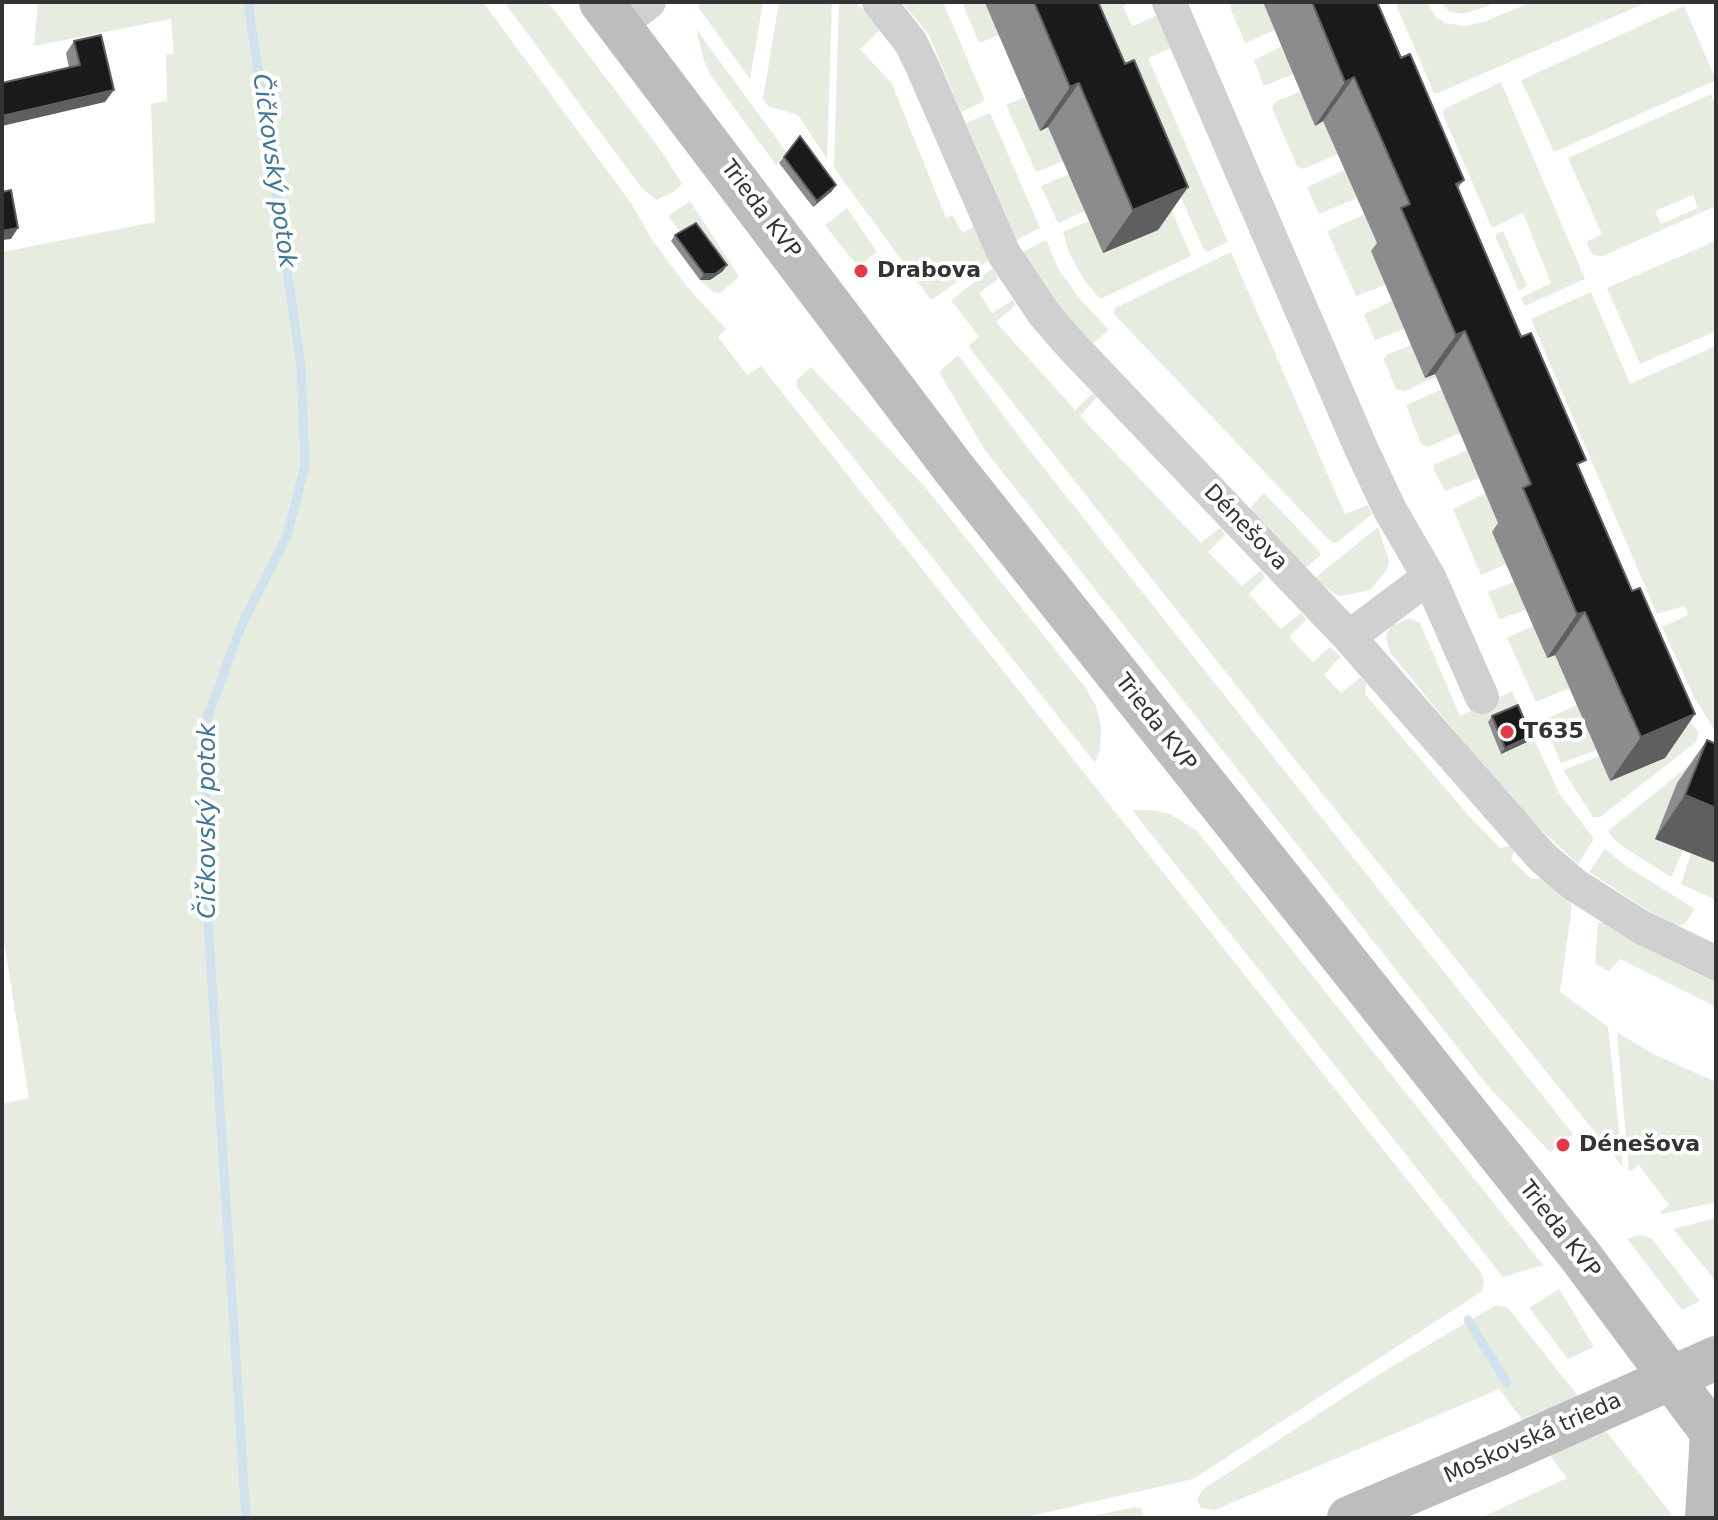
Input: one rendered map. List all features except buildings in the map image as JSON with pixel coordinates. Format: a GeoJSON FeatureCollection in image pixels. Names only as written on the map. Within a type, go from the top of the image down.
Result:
{"type":"FeatureCollection","features":[{"type":"Feature","properties":{"kind":"street","name":"Dénešova"},"geometry":{"type":"LineString","coordinates":[[879,2],[911,43],[1001,249],[1044,314],[1349,637],[1542,857],[1575,885],[1628,919],[1716,963]]}},
{"type":"Feature","properties":{"kind":"street"},"geometry":{"type":"LineString","coordinates":[[1170,7],[1360,446],[1390,510],[1429,577],[1482,697]]}},
{"type":"Feature","properties":{"kind":"street","name":"Trieda KVP"},"geometry":{"type":"LineString","coordinates":[[623,10],[955,470],[1581,1257],[1714,1436]]}},
{"type":"Feature","properties":{"kind":"street"},"geometry":{"type":"LineString","coordinates":[[1349,637],[1429,577]]}},
{"type":"Feature","properties":{"kind":"street","name":"Moskovská trieda"},"geometry":{"type":"LineString","coordinates":[[1349,1518],[1716,1358]]}},
{"type":"Feature","properties":{"kind":"street"},"geometry":{"type":"LineString","coordinates":[[1707,1518],[1714,1436]]}},
{"type":"Feature","properties":{"kind":"shaded area"},"geometry":{"type":"Polygon","coordinates":[[[38,2],[483,2],[633,206],[651,238],[688,288],[726,329],[718,337],[747,375],[761,366],[1482,1274],[1484,1283],[1481,1292],[1193,1479],[1022,1518],[2,1518],[2,1104],[29,1098],[2,930],[2,252],[155,222],[151,104],[167,101],[166,55],[174,54],[171,19],[34,46],[38,2]]]}},
{"type":"Feature","properties":{"kind":"shaded area"},"geometry":{"type":"Polygon","coordinates":[[[504,2],[548,2],[660,149],[682,184],[656,200],[641,187],[504,2]]]}},
{"type":"Feature","properties":{"kind":"shaded area"},"geometry":{"type":"Polygon","coordinates":[[[701,2],[763,2],[750,79],[698,7],[701,2]]]}},
{"type":"Feature","properties":{"kind":"shaded area"},"geometry":{"type":"Polygon","coordinates":[[[779,2],[832,2],[827,159],[798,115],[768,106],[763,99],[779,2]]]}},
{"type":"Feature","properties":{"kind":"shaded area"},"geometry":{"type":"Polygon","coordinates":[[[839,2],[856,2],[881,29],[860,49],[892,84],[946,218],[953,215],[962,233],[974,227],[989,260],[931,300],[834,168],[839,2]]]}},
{"type":"Feature","properties":{"kind":"shaded area"},"geometry":{"type":"Polygon","coordinates":[[[902,2],[943,2],[985,101],[961,112],[929,35],[902,2]]]}},
{"type":"Feature","properties":{"kind":"shaded area"},"geometry":{"type":"Polygon","coordinates":[[[962,2],[988,2],[985,4],[999,35],[979,43],[962,2]]]}},
{"type":"Feature","properties":{"kind":"shaded area"},"geometry":{"type":"Polygon","coordinates":[[[1097,2],[1132,2],[1123,6],[1132,26],[1156,16],[1158,18],[1171,48],[1148,58],[1228,242],[1207,252],[1203,248],[1097,2]]]}},
{"type":"Feature","properties":{"kind":"shaded area"},"geometry":{"type":"Polygon","coordinates":[[[1230,2],[1263,2],[1275,30],[1245,43],[1230,2]]]}},
{"type":"Feature","properties":{"kind":"shaded area"},"geometry":{"type":"Polygon","coordinates":[[[1395,2],[1427,2],[1435,16],[1445,23],[1465,26],[1484,22],[1531,2],[1648,2],[1434,93],[1395,2]]]}},
{"type":"Feature","properties":{"kind":"shaded area"},"geometry":{"type":"Polygon","coordinates":[[[1439,2],[1498,2],[1464,14],[1450,12],[1439,2]]]}},
{"type":"Feature","properties":{"kind":"shaded area"},"geometry":{"type":"Polygon","coordinates":[[[1684,6],[1716,80],[1554,152],[1521,80],[1684,6]]]}},
{"type":"Feature","properties":{"kind":"shaded area"},"geometry":{"type":"Polygon","coordinates":[[[696,29],[787,153],[776,165],[712,77],[704,61],[696,29]]]}},
{"type":"Feature","properties":{"kind":"shaded area"},"geometry":{"type":"Polygon","coordinates":[[[1282,46],[1293,74],[1264,86],[1254,60],[1282,46]]]}},
{"type":"Feature","properties":{"kind":"shaded area"},"geometry":{"type":"Polygon","coordinates":[[[1501,82],[1585,279],[1525,306],[1521,298],[1551,283],[1523,213],[1492,228],[1442,112],[1501,82]]]}},
{"type":"Feature","properties":{"kind":"shaded area"},"geometry":{"type":"Polygon","coordinates":[[[1301,91],[1315,125],[1323,121],[1338,154],[1303,169],[1297,166],[1272,108],[1275,102],[1301,91]]]}},
{"type":"Feature","properties":{"kind":"shaded area"},"geometry":{"type":"Polygon","coordinates":[[[1711,94],[1716,106],[1716,206],[1603,256],[1593,255],[1586,242],[1602,234],[1568,158],[1711,94]],[[1693,195],[1655,211],[1661,224],[1698,208],[1693,195]]]}},
{"type":"Feature","properties":{"kind":"shaded area"},"geometry":{"type":"Polygon","coordinates":[[[1025,97],[1040,130],[1048,127],[1063,161],[1036,172],[1006,105],[1025,97]]]}},
{"type":"Feature","properties":{"kind":"shaded area"},"geometry":{"type":"Polygon","coordinates":[[[990,113],[1040,228],[1016,240],[966,123],[990,113]]]}},
{"type":"Feature","properties":{"kind":"shaded area"},"geometry":{"type":"Polygon","coordinates":[[[1345,170],[1357,198],[1319,214],[1307,187],[1345,170]]]}},
{"type":"Feature","properties":{"kind":"shaded area"},"geometry":{"type":"Polygon","coordinates":[[[1069,174],[1085,211],[1058,223],[1041,186],[1069,174]]]}},
{"type":"Feature","properties":{"kind":"shaded area"},"geometry":{"type":"Polygon","coordinates":[[[1165,195],[1191,256],[1100,299],[1069,253],[1063,232],[1089,221],[1104,253],[1157,230],[1165,195]]]}},
{"type":"Feature","properties":{"kind":"shaded area"},"geometry":{"type":"Polygon","coordinates":[[[690,201],[739,277],[720,293],[713,292],[700,280],[682,234],[668,216],[690,201]]]}},
{"type":"Feature","properties":{"kind":"shaded area"},"geometry":{"type":"Polygon","coordinates":[[[847,208],[877,252],[858,267],[825,225],[847,208]]]}},
{"type":"Feature","properties":{"kind":"shaded area"},"geometry":{"type":"Polygon","coordinates":[[[1365,214],[1379,248],[1385,285],[1356,296],[1327,231],[1365,214]]]}},
{"type":"Feature","properties":{"kind":"shaded area"},"geometry":{"type":"Polygon","coordinates":[[[1503,231],[1527,286],[1519,291],[1495,235],[1503,231]]]}},
{"type":"Feature","properties":{"kind":"shaded area"},"geometry":{"type":"Polygon","coordinates":[[[1046,240],[1059,270],[1109,330],[1092,344],[1065,315],[1020,253],[1046,240]]]}},
{"type":"Feature","properties":{"kind":"shaded area"},"geometry":{"type":"Polygon","coordinates":[[[1716,241],[1716,331],[1640,364],[1607,288],[1716,241]]]}},
{"type":"Feature","properties":{"kind":"shaded area"},"geometry":{"type":"Polygon","coordinates":[[[1231,252],[1345,514],[1368,505],[1372,514],[1336,543],[1331,542],[1114,314],[1115,308],[1231,252]]]}},
{"type":"Feature","properties":{"kind":"shaded area"},"geometry":{"type":"Polygon","coordinates":[[[993,268],[998,279],[979,293],[992,313],[1013,300],[1015,306],[996,322],[1075,410],[1092,394],[1097,397],[1080,416],[1201,543],[1221,527],[1225,535],[1208,552],[1242,586],[1261,570],[1265,578],[1249,594],[1281,629],[1301,613],[1306,620],[1289,637],[1313,662],[1330,647],[1341,656],[1324,675],[1341,693],[1361,677],[1366,683],[1365,694],[1468,815],[1500,848],[1510,846],[1515,850],[1511,859],[1531,879],[1543,878],[1568,897],[1571,914],[1560,992],[1608,1027],[1623,1167],[968,346],[979,337],[951,300],[993,268]]]}},
{"type":"Feature","properties":{"kind":"shaded area"},"geometry":{"type":"Polygon","coordinates":[[[1591,292],[1630,384],[1716,346],[1716,732],[1695,699],[1662,627],[1688,615],[1687,610],[1684,606],[1657,614],[1531,319],[1591,292]]]}},
{"type":"Feature","properties":{"kind":"shaded area"},"geometry":{"type":"Polygon","coordinates":[[[1392,301],[1404,329],[1375,340],[1364,314],[1392,301]]]}},
{"type":"Feature","properties":{"kind":"shaded area"},"geometry":{"type":"Polygon","coordinates":[[[1509,308],[1522,340],[1404,391],[1396,389],[1384,360],[1386,355],[1411,345],[1426,378],[1480,355],[1468,327],[1509,308]]]}},
{"type":"Feature","properties":{"kind":"shaded area"},"geometry":{"type":"Polygon","coordinates":[[[1527,352],[1446,400],[1460,433],[1428,447],[1421,444],[1406,405],[1527,352]]]}},
{"type":"Feature","properties":{"kind":"shaded area"},"geometry":{"type":"Polygon","coordinates":[[[958,355],[1031,452],[1573,1134],[1550,1152],[1488,1086],[985,450],[939,372],[958,355]]]}},
{"type":"Feature","properties":{"kind":"shaded area"},"geometry":{"type":"Polygon","coordinates":[[[811,367],[926,488],[1085,687],[1096,706],[1101,726],[1100,750],[1095,763],[797,387],[797,380],[811,367]]]}},
{"type":"Feature","properties":{"kind":"shaded area"},"geometry":{"type":"Polygon","coordinates":[[[1467,450],[1479,478],[1445,491],[1434,465],[1467,450]]]}},
{"type":"Feature","properties":{"kind":"shaded area"},"geometry":{"type":"Polygon","coordinates":[[[1264,493],[1320,552],[1320,556],[1305,568],[1249,509],[1264,493]]]}},
{"type":"Feature","properties":{"kind":"shaded area"},"geometry":{"type":"Polygon","coordinates":[[[1486,493],[1501,528],[1506,564],[1481,575],[1453,509],[1486,493]]]}},
{"type":"Feature","properties":{"kind":"shaded area"},"geometry":{"type":"Polygon","coordinates":[[[1378,527],[1389,561],[1388,568],[1370,590],[1341,596],[1315,578],[1378,527]]]}},
{"type":"Feature","properties":{"kind":"shaded area"},"geometry":{"type":"Polygon","coordinates":[[[1514,582],[1526,610],[1499,619],[1488,592],[1514,582]]]}},
{"type":"Feature","properties":{"kind":"shaded area"},"geometry":{"type":"Polygon","coordinates":[[[1410,618],[1420,623],[1460,716],[1512,691],[1559,793],[1594,839],[1578,864],[1499,785],[1391,654],[1386,639],[1388,631],[1391,626],[1410,618]]]}},
{"type":"Feature","properties":{"kind":"shaded area"},"geometry":{"type":"Polygon","coordinates":[[[1533,626],[1546,657],[1555,655],[1569,688],[1536,702],[1507,638],[1533,626]]]}},
{"type":"Feature","properties":{"kind":"shaded area"},"geometry":{"type":"Polygon","coordinates":[[[1577,705],[1597,750],[1561,763],[1543,720],[1577,705]]]}},
{"type":"Feature","properties":{"kind":"shaded area"},"geometry":{"type":"Polygon","coordinates":[[[1686,715],[1699,733],[1696,742],[1600,817],[1593,817],[1563,770],[1600,756],[1611,781],[1664,758],[1686,715]]]}},
{"type":"Feature","properties":{"kind":"shaded area"},"geometry":{"type":"Polygon","coordinates":[[[1707,751],[1655,838],[1683,850],[1672,876],[1669,876],[1622,846],[1609,834],[1609,830],[1707,751]]]}},
{"type":"Feature","properties":{"kind":"shaded area"},"geometry":{"type":"Polygon","coordinates":[[[1132,810],[1170,814],[1197,831],[1543,1265],[1503,1277],[1132,810]]]}},
{"type":"Feature","properties":{"kind":"shaded area"},"geometry":{"type":"Polygon","coordinates":[[[1605,849],[1626,866],[1695,909],[1686,922],[1672,926],[1589,872],[1605,849]]]}},
{"type":"Feature","properties":{"kind":"shaded area"},"geometry":{"type":"Polygon","coordinates":[[[1691,853],[1716,863],[1716,900],[1681,884],[1691,853]]]}},
{"type":"Feature","properties":{"kind":"shaded area"},"geometry":{"type":"Polygon","coordinates":[[[1598,923],[1606,923],[1716,981],[1716,1007],[1620,959],[1609,971],[1599,966],[1595,963],[1598,923]]]}},
{"type":"Feature","properties":{"kind":"shaded area"},"geometry":{"type":"Polygon","coordinates":[[[1617,1032],[1653,1054],[1716,1082],[1716,1202],[1663,1214],[1660,1212],[1669,1205],[1639,1165],[1629,1172],[1617,1032]]]}},
{"type":"Feature","properties":{"kind":"shaded area"},"geometry":{"type":"Polygon","coordinates":[[[1716,1218],[1716,1281],[1673,1229],[1716,1218]]]}},
{"type":"Feature","properties":{"kind":"shaded area"},"geometry":{"type":"Polygon","coordinates":[[[1640,1235],[1652,1239],[1700,1301],[1682,1310],[1627,1239],[1640,1235]]]}},
{"type":"Feature","properties":{"kind":"shaded area"},"geometry":{"type":"Polygon","coordinates":[[[1559,1289],[1594,1347],[1568,1359],[1529,1308],[1559,1289]]]}},
{"type":"Feature","properties":{"kind":"shaded area"},"geometry":{"type":"Polygon","coordinates":[[[1496,1305],[1508,1308],[1672,1518],[1480,1518],[1567,1478],[1499,1389],[1215,1510],[1201,1508],[1197,1500],[1202,1490],[1381,1373],[1496,1305]]]}},
{"type":"Feature","properties":{"kind":"shaded area"},"geometry":{"type":"Polygon","coordinates":[[[1135,1507],[1142,1509],[1143,1518],[1084,1518],[1135,1507]]]}},
{"type":"Feature","properties":{"kind":"waterway","name":"Čičkovský potok"},"geometry":{"type":"LineString","coordinates":[[246,1518],[204,857],[207,719],[242,624],[287,536],[305,465],[301,366],[248,2]]}},
{"type":"Feature","properties":{"kind":"waterway"},"geometry":{"type":"LineString","coordinates":[[1468,1320],[1507,1383]]}},
{"type":"Feature","properties":{"kind":"place","name":"Drabova"},"geometry":{"type":"Point","coordinates":[861,271]}},
{"type":"Feature","properties":{"kind":"place","name":"T635"},"geometry":{"type":"Point","coordinates":[1507,732]}},
{"type":"Feature","properties":{"kind":"place","name":"Dénešova"},"geometry":{"type":"Point","coordinates":[1563,1145]}}]}
